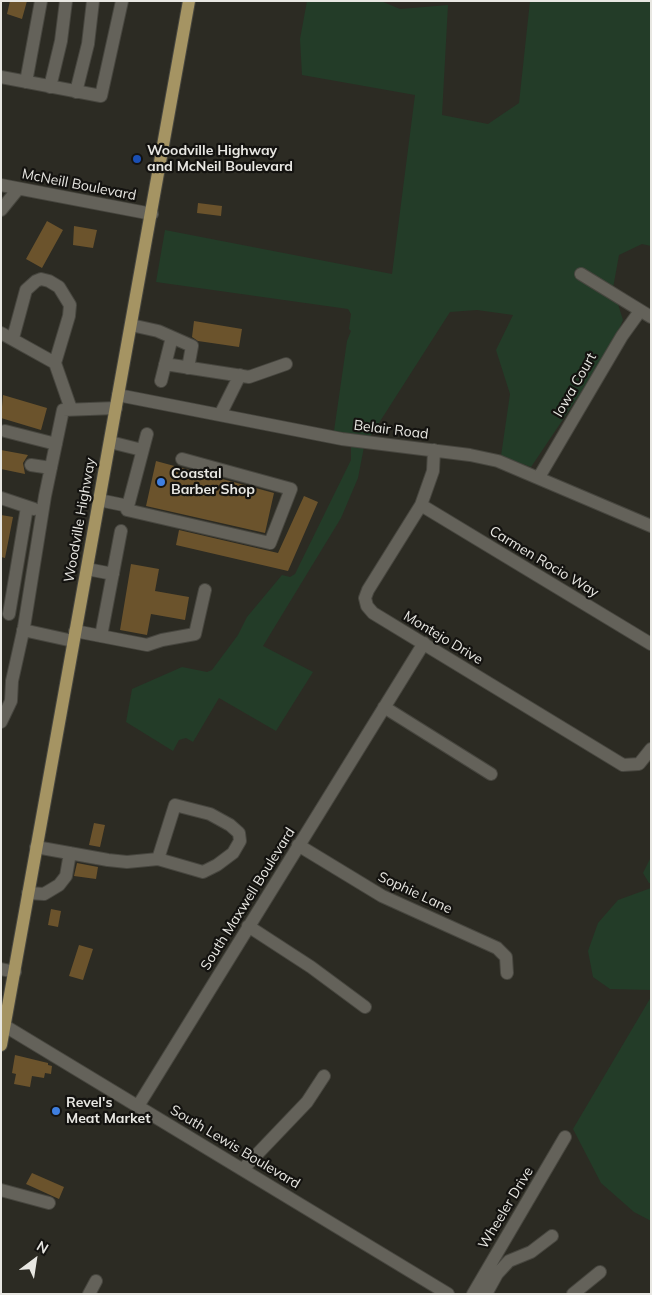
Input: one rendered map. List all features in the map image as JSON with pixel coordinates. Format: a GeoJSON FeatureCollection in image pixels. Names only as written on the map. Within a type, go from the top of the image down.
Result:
{"type":"FeatureCollection","features":[{"type":"Feature","properties":{"kind":"main road","name":"Woodville Highway"},"geometry":{"type":"LineString","coordinates":[[1,1045],[189,1]]}},
{"type":"Feature","properties":{"kind":"street"},"geometry":{"type":"LineString","coordinates":[[26,82],[41,1]]}},
{"type":"Feature","properties":{"kind":"street"},"geometry":{"type":"LineString","coordinates":[[50,87],[61,42],[66,1]]}},
{"type":"Feature","properties":{"kind":"street"},"geometry":{"type":"LineString","coordinates":[[76,92],[88,44],[93,1]]}},
{"type":"Feature","properties":{"kind":"street"},"geometry":{"type":"LineString","coordinates":[[1,77],[102,96],[122,1]]}},
{"type":"Feature","properties":{"kind":"street","name":"McNeill Boulevard"},"geometry":{"type":"LineString","coordinates":[[1,186],[152,214]]}},
{"type":"Feature","properties":{"kind":"street"},"geometry":{"type":"LineString","coordinates":[[1,210],[18,189]]}},
{"type":"Feature","properties":{"kind":"street"},"geometry":{"type":"LineString","coordinates":[[580,274],[646,314]]}},
{"type":"Feature","properties":{"kind":"street"},"geometry":{"type":"LineString","coordinates":[[1,722],[10,702],[14,669],[63,410],[71,409],[55,363],[69,316],[70,305],[59,287],[41,279],[26,290],[7,336],[55,363]]}},
{"type":"Feature","properties":{"kind":"street","name":"Iowa Court"},"geometry":{"type":"LineString","coordinates":[[539,477],[622,336],[646,314]]}},
{"type":"Feature","properties":{"kind":"street"},"geometry":{"type":"LineString","coordinates":[[131,325],[158,331],[192,346],[188,368]]}},
{"type":"Feature","properties":{"kind":"street"},"geometry":{"type":"LineString","coordinates":[[161,381],[172,337]]}},
{"type":"Feature","properties":{"kind":"street"},"geometry":{"type":"LineString","coordinates":[[165,364],[249,377],[286,364]]}},
{"type":"Feature","properties":{"kind":"street"},"geometry":{"type":"LineString","coordinates":[[220,415],[240,375]]}},
{"type":"Feature","properties":{"kind":"street","name":"Belair Road"},"geometry":{"type":"LineString","coordinates":[[71,409],[117,402],[220,415],[342,439],[434,450],[498,461],[651,526]]}},
{"type":"Feature","properties":{"kind":"street"},"geometry":{"type":"LineString","coordinates":[[5,431],[56,444]]}},
{"type":"Feature","properties":{"kind":"street"},"geometry":{"type":"LineString","coordinates":[[147,434],[127,510],[270,543],[291,489],[182,459]]}},
{"type":"Feature","properties":{"kind":"street"},"geometry":{"type":"LineString","coordinates":[[110,442],[142,450]]}},
{"type":"Feature","properties":{"kind":"street","name":"Montejo Drive"},"geometry":{"type":"LineString","coordinates":[[434,450],[433,471],[421,505],[365,598],[367,606],[373,613],[623,765],[639,764],[651,749]]}},
{"type":"Feature","properties":{"kind":"street"},"geometry":{"type":"LineString","coordinates":[[31,465],[51,468]]}},
{"type":"Feature","properties":{"kind":"street"},"geometry":{"type":"LineString","coordinates":[[1,498],[44,512]]}},
{"type":"Feature","properties":{"kind":"street"},"geometry":{"type":"LineString","coordinates":[[99,500],[128,506]]}},
{"type":"Feature","properties":{"kind":"street","name":"Carmen Rocio Way"},"geometry":{"type":"LineString","coordinates":[[421,505],[651,644]]}},
{"type":"Feature","properties":{"kind":"street"},"geometry":{"type":"LineString","coordinates":[[27,507],[5,613],[24,624],[74,636],[101,636],[147,645],[162,640],[195,634],[205,590]]}},
{"type":"Feature","properties":{"kind":"street"},"geometry":{"type":"LineString","coordinates":[[101,636],[121,531]]}},
{"type":"Feature","properties":{"kind":"street"},"geometry":{"type":"LineString","coordinates":[[22,538],[39,542]]}},
{"type":"Feature","properties":{"kind":"street"},"geometry":{"type":"LineString","coordinates":[[86,569],[113,574]]}},
{"type":"Feature","properties":{"kind":"street","name":"South Maxwell Boulevard"},"geometry":{"type":"LineString","coordinates":[[138,1106],[424,643]]}},
{"type":"Feature","properties":{"kind":"street"},"geometry":{"type":"LineString","coordinates":[[1,674],[14,669]]}},
{"type":"Feature","properties":{"kind":"street"},"geometry":{"type":"LineString","coordinates":[[384,707],[491,774]]}},
{"type":"Feature","properties":{"kind":"street"},"geometry":{"type":"LineString","coordinates":[[36,847],[127,862],[158,859],[203,872],[217,865],[233,853],[240,841],[239,833],[230,824],[210,814],[175,805],[158,859]]}},
{"type":"Feature","properties":{"kind":"street","name":"Sophie Lane"},"geometry":{"type":"LineString","coordinates":[[298,845],[382,896],[497,948],[508,962],[507,973]]}},
{"type":"Feature","properties":{"kind":"street"},"geometry":{"type":"LineString","coordinates":[[28,893],[44,894],[59,885],[66,876],[70,853]]}},
{"type":"Feature","properties":{"kind":"street"},"geometry":{"type":"LineString","coordinates":[[248,926],[311,966],[365,1007]]}},
{"type":"Feature","properties":{"kind":"street"},"geometry":{"type":"LineString","coordinates":[[1,968],[15,972]]}},
{"type":"Feature","properties":{"kind":"street","name":"South Lewis Boulevard"},"geometry":{"type":"LineString","coordinates":[[5,1026],[448,1294]]}},
{"type":"Feature","properties":{"kind":"street"},"geometry":{"type":"LineString","coordinates":[[243,1169],[307,1102],[324,1076]]}},
{"type":"Feature","properties":{"kind":"street","name":"Wheeler Drive"},"geometry":{"type":"LineString","coordinates":[[472,1294],[565,1137]]}},
{"type":"Feature","properties":{"kind":"street"},"geometry":{"type":"LineString","coordinates":[[1,1190],[49,1203]]}},
{"type":"Feature","properties":{"kind":"street"},"geometry":{"type":"LineString","coordinates":[[486,1294],[497,1274],[509,1260],[531,1252],[552,1236]]}},
{"type":"Feature","properties":{"kind":"street"},"geometry":{"type":"LineString","coordinates":[[573,1294],[600,1272]]}},
{"type":"Feature","properties":{"kind":"street"},"geometry":{"type":"LineString","coordinates":[[88,1294],[96,1281]]}},
{"type":"Feature","properties":{"kind":"green space"},"geometry":{"type":"Polygon","coordinates":[[[307,1],[381,1],[400,9],[448,5],[442,115],[488,124],[519,103],[530,1],[651,1],[651,246],[642,244],[619,255],[613,288],[623,320],[611,348],[531,467],[501,456],[510,394],[496,350],[513,315],[477,310],[450,312],[370,437],[334,431],[347,341],[351,331],[349,329],[351,314],[348,309],[156,282],[165,230],[392,274],[415,95],[302,75],[300,39],[307,1]]]}},
{"type":"Feature","properties":{"kind":"green space"},"geometry":{"type":"Polygon","coordinates":[[[351,446],[364,447],[358,478],[341,518],[263,646],[313,672],[276,731],[219,698],[193,742],[186,738],[179,740],[173,751],[126,722],[132,689],[182,667],[207,672],[212,670],[238,635],[247,617],[282,575],[290,577],[295,574],[351,460],[351,446]]]}},
{"type":"Feature","properties":{"kind":"green space"},"geometry":{"type":"Polygon","coordinates":[[[651,857],[651,883],[649,883],[643,873],[651,857]]]}},
{"type":"Feature","properties":{"kind":"green space"},"geometry":{"type":"Polygon","coordinates":[[[651,888],[651,990],[610,989],[593,977],[588,951],[598,923],[618,900],[651,888]]]}},
{"type":"Feature","properties":{"kind":"green space"},"geometry":{"type":"Polygon","coordinates":[[[651,997],[651,1221],[634,1212],[601,1183],[573,1129],[651,997]]]}},
{"type":"Feature","properties":{"kind":"building"},"geometry":{"type":"Polygon","coordinates":[[[10,1],[27,1],[22,19],[7,14],[10,1]]]}},
{"type":"Feature","properties":{"kind":"building"},"geometry":{"type":"Polygon","coordinates":[[[198,203],[222,206],[221,216],[197,213],[198,203]]]}},
{"type":"Feature","properties":{"kind":"building"},"geometry":{"type":"Polygon","coordinates":[[[47,221],[63,230],[42,268],[26,259],[47,221]]]}},
{"type":"Feature","properties":{"kind":"building"},"geometry":{"type":"Polygon","coordinates":[[[74,226],[97,230],[93,248],[73,245],[74,226]]]}},
{"type":"Feature","properties":{"kind":"building"},"geometry":{"type":"Polygon","coordinates":[[[194,321],[242,329],[239,347],[198,341],[192,337],[194,321]]]}},
{"type":"Feature","properties":{"kind":"building"},"geometry":{"type":"Polygon","coordinates":[[[3,395],[47,408],[41,430],[1,418],[3,395]]]}},
{"type":"Feature","properties":{"kind":"building"},"geometry":{"type":"Polygon","coordinates":[[[1,450],[28,455],[23,463],[25,474],[1,469],[1,450]]]}},
{"type":"Feature","properties":{"kind":"building"},"geometry":{"type":"Polygon","coordinates":[[[156,461],[274,493],[265,533],[146,506],[156,461]]]}},
{"type":"Feature","properties":{"kind":"building"},"geometry":{"type":"Polygon","coordinates":[[[304,496],[318,502],[288,571],[176,545],[179,530],[278,553],[304,496]]]}},
{"type":"Feature","properties":{"kind":"building"},"geometry":{"type":"Polygon","coordinates":[[[1,515],[13,517],[5,558],[1,557],[1,515]]]}},
{"type":"Feature","properties":{"kind":"building"},"geometry":{"type":"Polygon","coordinates":[[[131,564],[159,569],[155,591],[189,597],[185,620],[151,614],[147,635],[120,630],[131,564]]]}},
{"type":"Feature","properties":{"kind":"building"},"geometry":{"type":"Polygon","coordinates":[[[94,823],[105,825],[100,847],[89,845],[94,823]]]}},
{"type":"Feature","properties":{"kind":"building"},"geometry":{"type":"Polygon","coordinates":[[[77,863],[98,867],[96,879],[74,876],[77,863]]]}},
{"type":"Feature","properties":{"kind":"building"},"geometry":{"type":"Polygon","coordinates":[[[51,909],[61,911],[58,927],[48,925],[51,909]]]}},
{"type":"Feature","properties":{"kind":"building"},"geometry":{"type":"Polygon","coordinates":[[[79,945],[93,949],[83,980],[69,976],[79,945]]]}},
{"type":"Feature","properties":{"kind":"building"},"geometry":{"type":"Polygon","coordinates":[[[15,1055],[48,1063],[48,1065],[52,1066],[51,1074],[45,1073],[44,1078],[32,1076],[30,1087],[14,1084],[16,1074],[12,1073],[15,1055]]]}},
{"type":"Feature","properties":{"kind":"building"},"geometry":{"type":"Polygon","coordinates":[[[32,1173],[64,1187],[59,1199],[26,1184],[32,1173]]]}},
{"type":"Feature","properties":{"kind":"place","name":"Woodville Highway and McNeil Boulevard"},"geometry":{"type":"Point","coordinates":[137,159]}},
{"type":"Feature","properties":{"kind":"place","name":"Coastal Barber Shop"},"geometry":{"type":"Point","coordinates":[161,482]}},
{"type":"Feature","properties":{"kind":"place","name":"Revel's Meat Market"},"geometry":{"type":"Point","coordinates":[56,1111]}}]}
